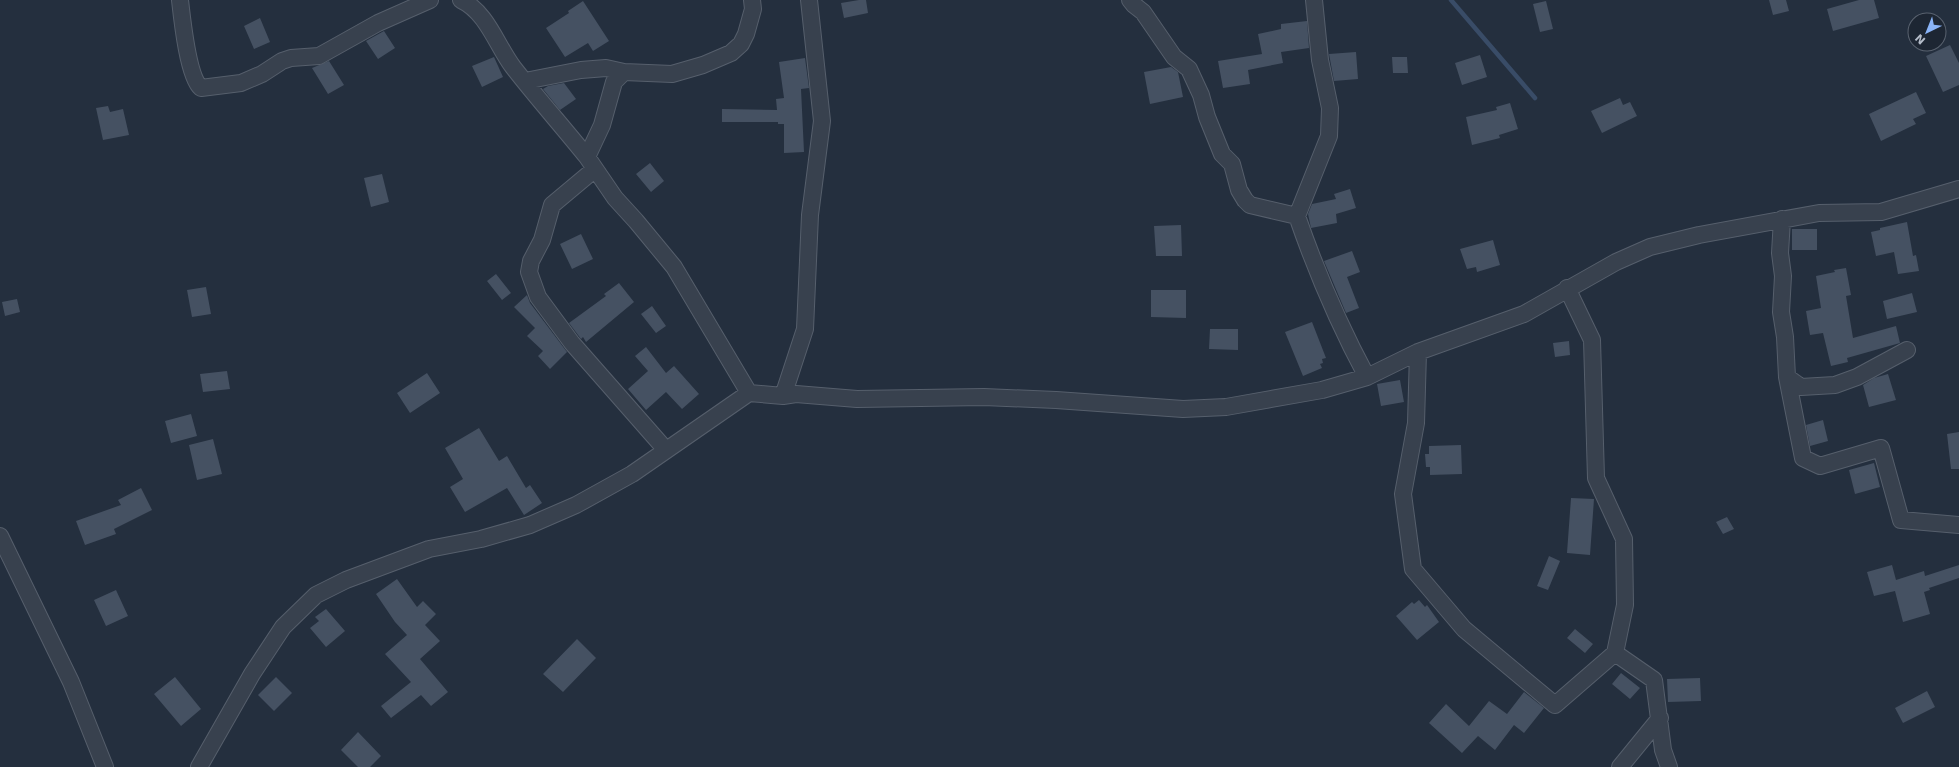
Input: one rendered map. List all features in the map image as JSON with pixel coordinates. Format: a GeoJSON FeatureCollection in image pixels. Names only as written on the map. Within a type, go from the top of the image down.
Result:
{"type":"FeatureCollection","features":[{"type":"Feature","properties":{"kind":"street"},"geometry":{"type":"LineString","coordinates":[[180,0],[185,36],[194,75],[197,84],[201,88],[241,83],[262,74],[282,61],[291,58],[319,56],[411,6],[430,0]]}},
{"type":"Feature","properties":{"kind":"street"},"geometry":{"type":"LineString","coordinates":[[461,0],[469,4],[487,25],[512,66],[591,163],[615,198],[674,267],[749,393]]}},
{"type":"Feature","properties":{"kind":"street"},"geometry":{"type":"LineString","coordinates":[[525,81],[580,70],[606,68],[624,72],[672,74],[703,65],[731,53],[741,44],[746,34],[753,10],[752,0]]}},
{"type":"Feature","properties":{"kind":"street"},"geometry":{"type":"LineString","coordinates":[[783,396],[805,329],[810,215],[822,121],[809,0]]}},
{"type":"Feature","properties":{"kind":"street"},"geometry":{"type":"LineString","coordinates":[[1130,0],[1143,12],[1174,57],[1189,69],[1201,95],[1222,154],[1232,164],[1239,190],[1245,200],[1250,205],[1297,216]]}},
{"type":"Feature","properties":{"kind":"street"},"geometry":{"type":"LineString","coordinates":[[1314,0],[1320,60],[1330,108],[1329,136],[1297,216],[1310,254],[1342,327],[1367,377]]}},
{"type":"Feature","properties":{"kind":"street"},"geometry":{"type":"LineString","coordinates":[[624,72],[614,82],[591,163],[552,205],[542,240],[531,261],[529,272],[538,297],[572,343],[666,450]]}},
{"type":"Feature","properties":{"kind":"street"},"geometry":{"type":"LineString","coordinates":[[199,767],[252,674],[283,627],[316,595],[346,580],[429,549],[481,539],[530,525],[576,505],[632,474],[749,393],[783,396],[796,394],[857,400],[984,397],[1056,400],[1183,409],[1226,407],[1322,390],[1367,377],[1418,352],[1524,314],[1567,288],[1650,246],[1819,212],[1882,212],[1959,189]]}},
{"type":"Feature","properties":{"kind":"street"},"geometry":{"type":"LineString","coordinates":[[1782,219],[1780,253],[1782,276],[1781,312],[1785,337],[1786,377],[1803,458],[1820,466],[1881,448],[1901,520],[1959,525]]}},
{"type":"Feature","properties":{"kind":"street"},"geometry":{"type":"LineString","coordinates":[[1418,352],[1416,423],[1403,494],[1413,569],[1464,629],[1555,705],[1615,653],[1625,605],[1624,540],[1596,478],[1592,340],[1567,288]]}},
{"type":"Feature","properties":{"kind":"street"},"geometry":{"type":"LineString","coordinates":[[1786,377],[1801,387],[1835,385],[1857,377],[1907,350]]}},
{"type":"Feature","properties":{"kind":"street"},"geometry":{"type":"LineString","coordinates":[[0,536],[71,682],[105,767]]}},
{"type":"Feature","properties":{"kind":"street"},"geometry":{"type":"LineString","coordinates":[[1615,653],[1654,680],[1663,750],[1669,767]]}},
{"type":"Feature","properties":{"kind":"street"},"geometry":{"type":"LineString","coordinates":[[1620,767],[1660,718]]}},
{"type":"Feature","properties":{"kind":"building"},"geometry":{"type":"Polygon","coordinates":[[[866,0],[868,13],[844,18],[841,3],[866,0]]]}},
{"type":"Feature","properties":{"kind":"building"},"geometry":{"type":"Polygon","coordinates":[[[1769,0],[1786,0],[1789,11],[1773,15],[1769,0]]]}},
{"type":"Feature","properties":{"kind":"building"},"geometry":{"type":"Polygon","coordinates":[[[1859,0],[1874,0],[1879,18],[1833,31],[1827,9],[1859,0]]]}},
{"type":"Feature","properties":{"kind":"building"},"geometry":{"type":"Polygon","coordinates":[[[583,1],[609,41],[593,51],[588,43],[565,57],[546,28],[569,13],[568,11],[583,1]]]}},
{"type":"Feature","properties":{"kind":"building"},"geometry":{"type":"Polygon","coordinates":[[[1546,1],[1553,29],[1540,32],[1533,4],[1546,1]]]}},
{"type":"Feature","properties":{"kind":"building"},"geometry":{"type":"Polygon","coordinates":[[[260,18],[270,42],[254,49],[244,26],[260,18]]]}},
{"type":"Feature","properties":{"kind":"building"},"geometry":{"type":"Polygon","coordinates":[[[1307,21],[1309,48],[1281,52],[1283,63],[1248,70],[1250,84],[1223,88],[1218,61],[1262,54],[1258,34],[1281,29],[1281,24],[1307,21]]]}},
{"type":"Feature","properties":{"kind":"building"},"geometry":{"type":"Polygon","coordinates":[[[384,31],[395,48],[378,59],[366,41],[384,31]]]}},
{"type":"Feature","properties":{"kind":"building"},"geometry":{"type":"Polygon","coordinates":[[[1950,45],[1959,63],[1959,85],[1943,92],[1926,56],[1935,52],[1947,52],[1947,46],[1950,45]]]}},
{"type":"Feature","properties":{"kind":"building"},"geometry":{"type":"Polygon","coordinates":[[[1356,52],[1358,79],[1334,81],[1329,54],[1356,52]]]}},
{"type":"Feature","properties":{"kind":"building"},"geometry":{"type":"Polygon","coordinates":[[[1480,55],[1487,77],[1462,85],[1455,63],[1480,55]]]}},
{"type":"Feature","properties":{"kind":"building"},"geometry":{"type":"Polygon","coordinates":[[[494,57],[503,77],[482,87],[472,66],[494,57]]]}},
{"type":"Feature","properties":{"kind":"building"},"geometry":{"type":"Polygon","coordinates":[[[1392,57],[1407,57],[1408,73],[1393,73],[1392,57]]]}},
{"type":"Feature","properties":{"kind":"building"},"geometry":{"type":"Polygon","coordinates":[[[805,58],[809,88],[801,89],[804,152],[784,153],[784,124],[778,124],[778,122],[722,122],[722,109],[777,110],[776,99],[784,98],[779,62],[805,58]]]}},
{"type":"Feature","properties":{"kind":"building"},"geometry":{"type":"Polygon","coordinates":[[[329,61],[344,85],[328,94],[312,68],[329,61]]]}},
{"type":"Feature","properties":{"kind":"building"},"geometry":{"type":"Polygon","coordinates":[[[1171,67],[1178,72],[1183,97],[1150,104],[1144,72],[1171,67]]]}},
{"type":"Feature","properties":{"kind":"building"},"geometry":{"type":"Polygon","coordinates":[[[564,83],[576,99],[560,110],[543,89],[548,86],[564,83]]]}},
{"type":"Feature","properties":{"kind":"building"},"geometry":{"type":"Polygon","coordinates":[[[1916,92],[1926,113],[1913,119],[1916,124],[1881,141],[1869,114],[1916,92]]]}},
{"type":"Feature","properties":{"kind":"building"},"geometry":{"type":"Polygon","coordinates":[[[1620,98],[1623,105],[1630,102],[1637,116],[1602,133],[1591,111],[1620,98]]]}},
{"type":"Feature","properties":{"kind":"building"},"geometry":{"type":"Polygon","coordinates":[[[1510,103],[1518,129],[1499,135],[1500,138],[1472,145],[1466,117],[1497,110],[1496,107],[1510,103]]]}},
{"type":"Feature","properties":{"kind":"building"},"geometry":{"type":"Polygon","coordinates":[[[108,106],[110,112],[123,109],[129,135],[103,140],[96,108],[108,106]]]}},
{"type":"Feature","properties":{"kind":"building"},"geometry":{"type":"Polygon","coordinates":[[[650,163],[664,181],[651,192],[636,174],[650,163]]]}},
{"type":"Feature","properties":{"kind":"building"},"geometry":{"type":"Polygon","coordinates":[[[382,174],[389,202],[371,207],[364,178],[382,174]]]}},
{"type":"Feature","properties":{"kind":"building"},"geometry":{"type":"Polygon","coordinates":[[[1350,189],[1356,208],[1336,214],[1337,223],[1311,228],[1308,214],[1312,204],[1336,199],[1334,194],[1350,189]]]}},
{"type":"Feature","properties":{"kind":"building"},"geometry":{"type":"Polygon","coordinates":[[[1907,222],[1913,256],[1916,255],[1919,271],[1898,274],[1894,252],[1876,256],[1871,232],[1880,230],[1880,228],[1907,222]]]}},
{"type":"Feature","properties":{"kind":"building"},"geometry":{"type":"Polygon","coordinates":[[[1181,225],[1182,256],[1156,256],[1154,226],[1181,225]]]}},
{"type":"Feature","properties":{"kind":"building"},"geometry":{"type":"Polygon","coordinates":[[[1792,229],[1817,229],[1817,250],[1792,250],[1792,229]]]}},
{"type":"Feature","properties":{"kind":"building"},"geometry":{"type":"Polygon","coordinates":[[[581,234],[593,259],[572,269],[560,244],[581,234]]]}},
{"type":"Feature","properties":{"kind":"building"},"geometry":{"type":"Polygon","coordinates":[[[1493,240],[1500,265],[1477,272],[1476,267],[1467,269],[1460,249],[1493,240]]]}},
{"type":"Feature","properties":{"kind":"building"},"geometry":{"type":"Polygon","coordinates":[[[1352,251],[1360,272],[1347,277],[1359,308],[1346,313],[1324,261],[1352,251]]]}},
{"type":"Feature","properties":{"kind":"building"},"geometry":{"type":"Polygon","coordinates":[[[1846,268],[1851,295],[1846,296],[1853,338],[1896,326],[1900,343],[1847,358],[1848,362],[1831,366],[1823,333],[1810,335],[1806,311],[1821,308],[1816,276],[1846,268]]]}},
{"type":"Feature","properties":{"kind":"building"},"geometry":{"type":"Polygon","coordinates":[[[496,274],[511,293],[502,300],[487,281],[496,274]]]}},
{"type":"Feature","properties":{"kind":"building"},"geometry":{"type":"Polygon","coordinates":[[[619,283],[634,302],[586,342],[583,337],[581,339],[569,323],[606,296],[604,294],[619,283]]]}},
{"type":"Feature","properties":{"kind":"building"},"geometry":{"type":"Polygon","coordinates":[[[206,287],[211,314],[192,317],[187,290],[206,287]]]}},
{"type":"Feature","properties":{"kind":"building"},"geometry":{"type":"Polygon","coordinates":[[[1151,290],[1186,290],[1186,318],[1151,317],[1151,290]]]}},
{"type":"Feature","properties":{"kind":"building"},"geometry":{"type":"Polygon","coordinates":[[[1912,293],[1917,312],[1887,319],[1883,301],[1912,293]]]}},
{"type":"Feature","properties":{"kind":"building"},"geometry":{"type":"Polygon","coordinates":[[[527,295],[530,303],[567,352],[550,369],[538,356],[543,351],[527,336],[535,328],[514,307],[527,295]]]}},
{"type":"Feature","properties":{"kind":"building"},"geometry":{"type":"Polygon","coordinates":[[[17,299],[20,312],[5,316],[2,302],[17,299]]]}},
{"type":"Feature","properties":{"kind":"building"},"geometry":{"type":"Polygon","coordinates":[[[652,306],[666,326],[656,333],[641,314],[652,306]]]}},
{"type":"Feature","properties":{"kind":"building"},"geometry":{"type":"Polygon","coordinates":[[[1312,322],[1326,358],[1322,359],[1323,363],[1320,364],[1322,368],[1303,376],[1285,332],[1312,322]]]}},
{"type":"Feature","properties":{"kind":"building"},"geometry":{"type":"Polygon","coordinates":[[[1210,329],[1238,329],[1238,350],[1209,349],[1210,329]]]}},
{"type":"Feature","properties":{"kind":"building"},"geometry":{"type":"Polygon","coordinates":[[[1569,341],[1570,355],[1555,357],[1553,343],[1569,341]]]}},
{"type":"Feature","properties":{"kind":"building"},"geometry":{"type":"Polygon","coordinates":[[[646,347],[666,373],[674,366],[699,394],[682,409],[666,392],[646,410],[628,389],[648,371],[635,356],[646,347]]]}},
{"type":"Feature","properties":{"kind":"building"},"geometry":{"type":"Polygon","coordinates":[[[227,371],[230,389],[203,392],[200,374],[227,371]]]}},
{"type":"Feature","properties":{"kind":"building"},"geometry":{"type":"Polygon","coordinates":[[[427,373],[440,393],[410,413],[397,393],[427,373]]]}},
{"type":"Feature","properties":{"kind":"building"},"geometry":{"type":"Polygon","coordinates":[[[1888,374],[1896,400],[1869,407],[1863,385],[1874,378],[1888,374]]]}},
{"type":"Feature","properties":{"kind":"building"},"geometry":{"type":"Polygon","coordinates":[[[1400,380],[1404,402],[1381,406],[1377,384],[1400,380]]]}},
{"type":"Feature","properties":{"kind":"building"},"geometry":{"type":"Polygon","coordinates":[[[191,414],[197,436],[171,443],[165,421],[191,414]]]}},
{"type":"Feature","properties":{"kind":"building"},"geometry":{"type":"Polygon","coordinates":[[[1823,420],[1828,441],[1810,446],[1806,425],[1823,420]]]}},
{"type":"Feature","properties":{"kind":"building"},"geometry":{"type":"Polygon","coordinates":[[[479,428],[499,461],[507,456],[526,488],[530,485],[542,503],[524,515],[507,488],[465,512],[450,487],[463,479],[445,448],[479,428]]]}},
{"type":"Feature","properties":{"kind":"building"},"geometry":{"type":"Polygon","coordinates":[[[1959,432],[1959,469],[1951,469],[1947,434],[1959,432]]]}},
{"type":"Feature","properties":{"kind":"building"},"geometry":{"type":"Polygon","coordinates":[[[213,439],[222,474],[197,480],[189,445],[213,439]]]}},
{"type":"Feature","properties":{"kind":"building"},"geometry":{"type":"Polygon","coordinates":[[[1461,445],[1462,474],[1430,475],[1430,467],[1426,467],[1425,454],[1429,454],[1429,446],[1461,445]]]}},
{"type":"Feature","properties":{"kind":"building"},"geometry":{"type":"Polygon","coordinates":[[[1874,463],[1880,487],[1855,494],[1849,470],[1874,463]]]}},
{"type":"Feature","properties":{"kind":"building"},"geometry":{"type":"Polygon","coordinates":[[[141,488],[152,510],[114,529],[116,534],[85,545],[76,521],[121,505],[118,500],[141,488]]]}},
{"type":"Feature","properties":{"kind":"building"},"geometry":{"type":"Polygon","coordinates":[[[1571,498],[1594,499],[1590,555],[1567,553],[1571,498]]]}},
{"type":"Feature","properties":{"kind":"building"},"geometry":{"type":"Polygon","coordinates":[[[1727,517],[1734,529],[1723,534],[1716,522],[1727,517]]]}},
{"type":"Feature","properties":{"kind":"building"},"geometry":{"type":"Polygon","coordinates":[[[1549,556],[1560,561],[1548,590],[1537,586],[1549,556]]]}},
{"type":"Feature","properties":{"kind":"building"},"geometry":{"type":"Polygon","coordinates":[[[1892,565],[1896,580],[1924,571],[1925,576],[1959,565],[1959,578],[1929,588],[1930,590],[1924,592],[1930,614],[1903,622],[1895,591],[1874,596],[1867,572],[1892,565]]]}},
{"type":"Feature","properties":{"kind":"building"},"geometry":{"type":"Polygon","coordinates":[[[397,579],[417,607],[423,601],[436,614],[425,625],[440,641],[420,659],[448,692],[431,706],[421,695],[391,718],[381,706],[411,682],[385,654],[407,635],[395,622],[376,594],[397,579]]]}},
{"type":"Feature","properties":{"kind":"building"},"geometry":{"type":"Polygon","coordinates":[[[116,590],[128,616],[106,626],[94,600],[116,590]]]}},
{"type":"Feature","properties":{"kind":"building"},"geometry":{"type":"Polygon","coordinates":[[[1419,600],[1425,607],[1427,605],[1439,622],[1417,640],[1396,616],[1412,602],[1414,604],[1419,600]]]}},
{"type":"Feature","properties":{"kind":"building"},"geometry":{"type":"Polygon","coordinates":[[[326,609],[345,631],[326,647],[310,628],[319,621],[315,617],[326,609]]]}},
{"type":"Feature","properties":{"kind":"building"},"geometry":{"type":"Polygon","coordinates":[[[1575,629],[1593,644],[1585,653],[1567,638],[1575,629]]]}},
{"type":"Feature","properties":{"kind":"building"},"geometry":{"type":"Polygon","coordinates":[[[577,639],[596,658],[563,692],[543,674],[577,639]]]}},
{"type":"Feature","properties":{"kind":"building"},"geometry":{"type":"Polygon","coordinates":[[[1621,673],[1640,688],[1630,699],[1612,684],[1621,673]]]}},
{"type":"Feature","properties":{"kind":"building"},"geometry":{"type":"Polygon","coordinates":[[[175,677],[201,709],[181,726],[154,694],[175,677]]]}},
{"type":"Feature","properties":{"kind":"building"},"geometry":{"type":"Polygon","coordinates":[[[276,677],[292,693],[274,711],[258,695],[276,677]]]}},
{"type":"Feature","properties":{"kind":"building"},"geometry":{"type":"Polygon","coordinates":[[[1700,678],[1701,701],[1668,702],[1667,679],[1700,678]]]}},
{"type":"Feature","properties":{"kind":"building"},"geometry":{"type":"Polygon","coordinates":[[[1927,691],[1935,707],[1903,723],[1895,708],[1927,691]]]}},
{"type":"Feature","properties":{"kind":"building"},"geometry":{"type":"Polygon","coordinates":[[[1524,692],[1544,708],[1524,733],[1514,725],[1495,750],[1478,736],[1462,753],[1429,723],[1446,704],[1469,726],[1489,701],[1507,714],[1524,692]]]}},
{"type":"Feature","properties":{"kind":"building"},"geometry":{"type":"Polygon","coordinates":[[[358,732],[381,756],[370,767],[358,767],[341,750],[358,732]]]}},
{"type":"Feature","properties":{"kind":"waterway"},"geometry":{"type":"LineString","coordinates":[[1451,0],[1535,98]]}}]}
